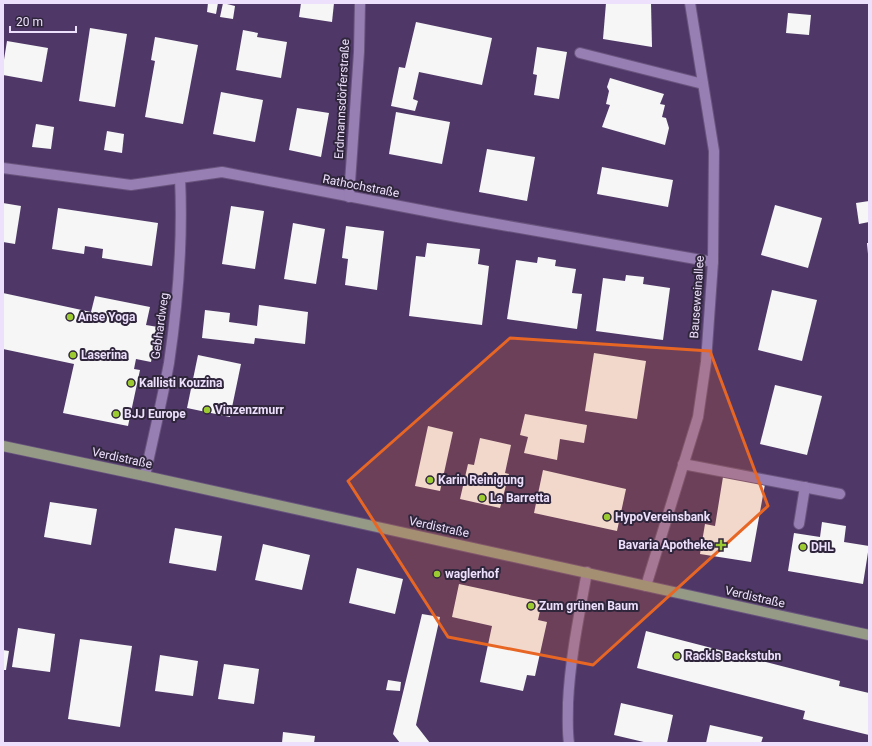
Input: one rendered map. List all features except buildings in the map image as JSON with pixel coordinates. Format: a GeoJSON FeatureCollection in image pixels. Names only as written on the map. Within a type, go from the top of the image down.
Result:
{"type":"FeatureCollection","features":[{"type":"Feature","properties":{"kind":"main road","name":"Verdistraße"},"geometry":{"type":"LineString","coordinates":[[3,446],[587,572],[869,635]]}},
{"type":"Feature","properties":{"kind":"street","name":"Erdmannsdörferstraße"},"geometry":{"type":"LineString","coordinates":[[349,197],[359,52],[360,3]]}},
{"type":"Feature","properties":{"kind":"street","name":"Bauseweinallee"},"geometry":{"type":"LineString","coordinates":[[646,586],[698,417],[706,362],[713,262],[714,151],[690,3]]}},
{"type":"Feature","properties":{"kind":"street"},"geometry":{"type":"LineString","coordinates":[[580,53],[703,84]]}},
{"type":"Feature","properties":{"kind":"street","name":"Rathochstraße"},"geometry":{"type":"LineString","coordinates":[[3,168],[131,184],[222,172],[464,219],[713,262]]}},
{"type":"Feature","properties":{"kind":"street","name":"Gebhardweg"},"geometry":{"type":"LineString","coordinates":[[144,476],[168,364],[178,289],[182,211],[180,178]]}},
{"type":"Feature","properties":{"kind":"street"},"geometry":{"type":"LineString","coordinates":[[683,464],[840,494]]}},
{"type":"Feature","properties":{"kind":"street"},"geometry":{"type":"LineString","coordinates":[[799,524],[804,487]]}},
{"type":"Feature","properties":{"kind":"street"},"geometry":{"type":"LineString","coordinates":[[569,743],[567,734],[569,687],[575,635],[587,572]]}},
{"type":"Feature","properties":{"kind":"highlighted area"},"geometry":{"type":"Polygon","coordinates":[[[510,338],[710,351],[768,506],[593,665],[448,637],[348,481],[510,338]]]}},
{"type":"Feature","properties":{"kind":"place","name":"Anse Yoga"},"geometry":{"type":"Point","coordinates":[70,317]}},
{"type":"Feature","properties":{"kind":"place","name":"Laserina"},"geometry":{"type":"Point","coordinates":[73,355]}},
{"type":"Feature","properties":{"kind":"place","name":"Kallisti Kouzina"},"geometry":{"type":"Point","coordinates":[131,383]}},
{"type":"Feature","properties":{"kind":"place","name":"Vinzenzmurr"},"geometry":{"type":"Point","coordinates":[207,410]}},
{"type":"Feature","properties":{"kind":"place","name":"BJJ Europe"},"geometry":{"type":"Point","coordinates":[116,414]}},
{"type":"Feature","properties":{"kind":"place","name":"Karin Reinigung"},"geometry":{"type":"Point","coordinates":[430,480]}},
{"type":"Feature","properties":{"kind":"place","name":"La Barretta"},"geometry":{"type":"Point","coordinates":[482,498]}},
{"type":"Feature","properties":{"kind":"place","name":"HypoVereinsbank"},"geometry":{"type":"Point","coordinates":[607,517]}},
{"type":"Feature","properties":{"kind":"place","name":"Bavaria Apotheke"},"geometry":{"type":"Point","coordinates":[721,545]}},
{"type":"Feature","properties":{"kind":"place","name":"DHL"},"geometry":{"type":"Point","coordinates":[803,547]}},
{"type":"Feature","properties":{"kind":"place","name":"waglerhof"},"geometry":{"type":"Point","coordinates":[437,574]}},
{"type":"Feature","properties":{"kind":"place","name":"Zum grünen Baum"},"geometry":{"type":"Point","coordinates":[531,606]}},
{"type":"Feature","properties":{"kind":"place","name":"Rackls Backstubn"},"geometry":{"type":"Point","coordinates":[677,656]}}]}
